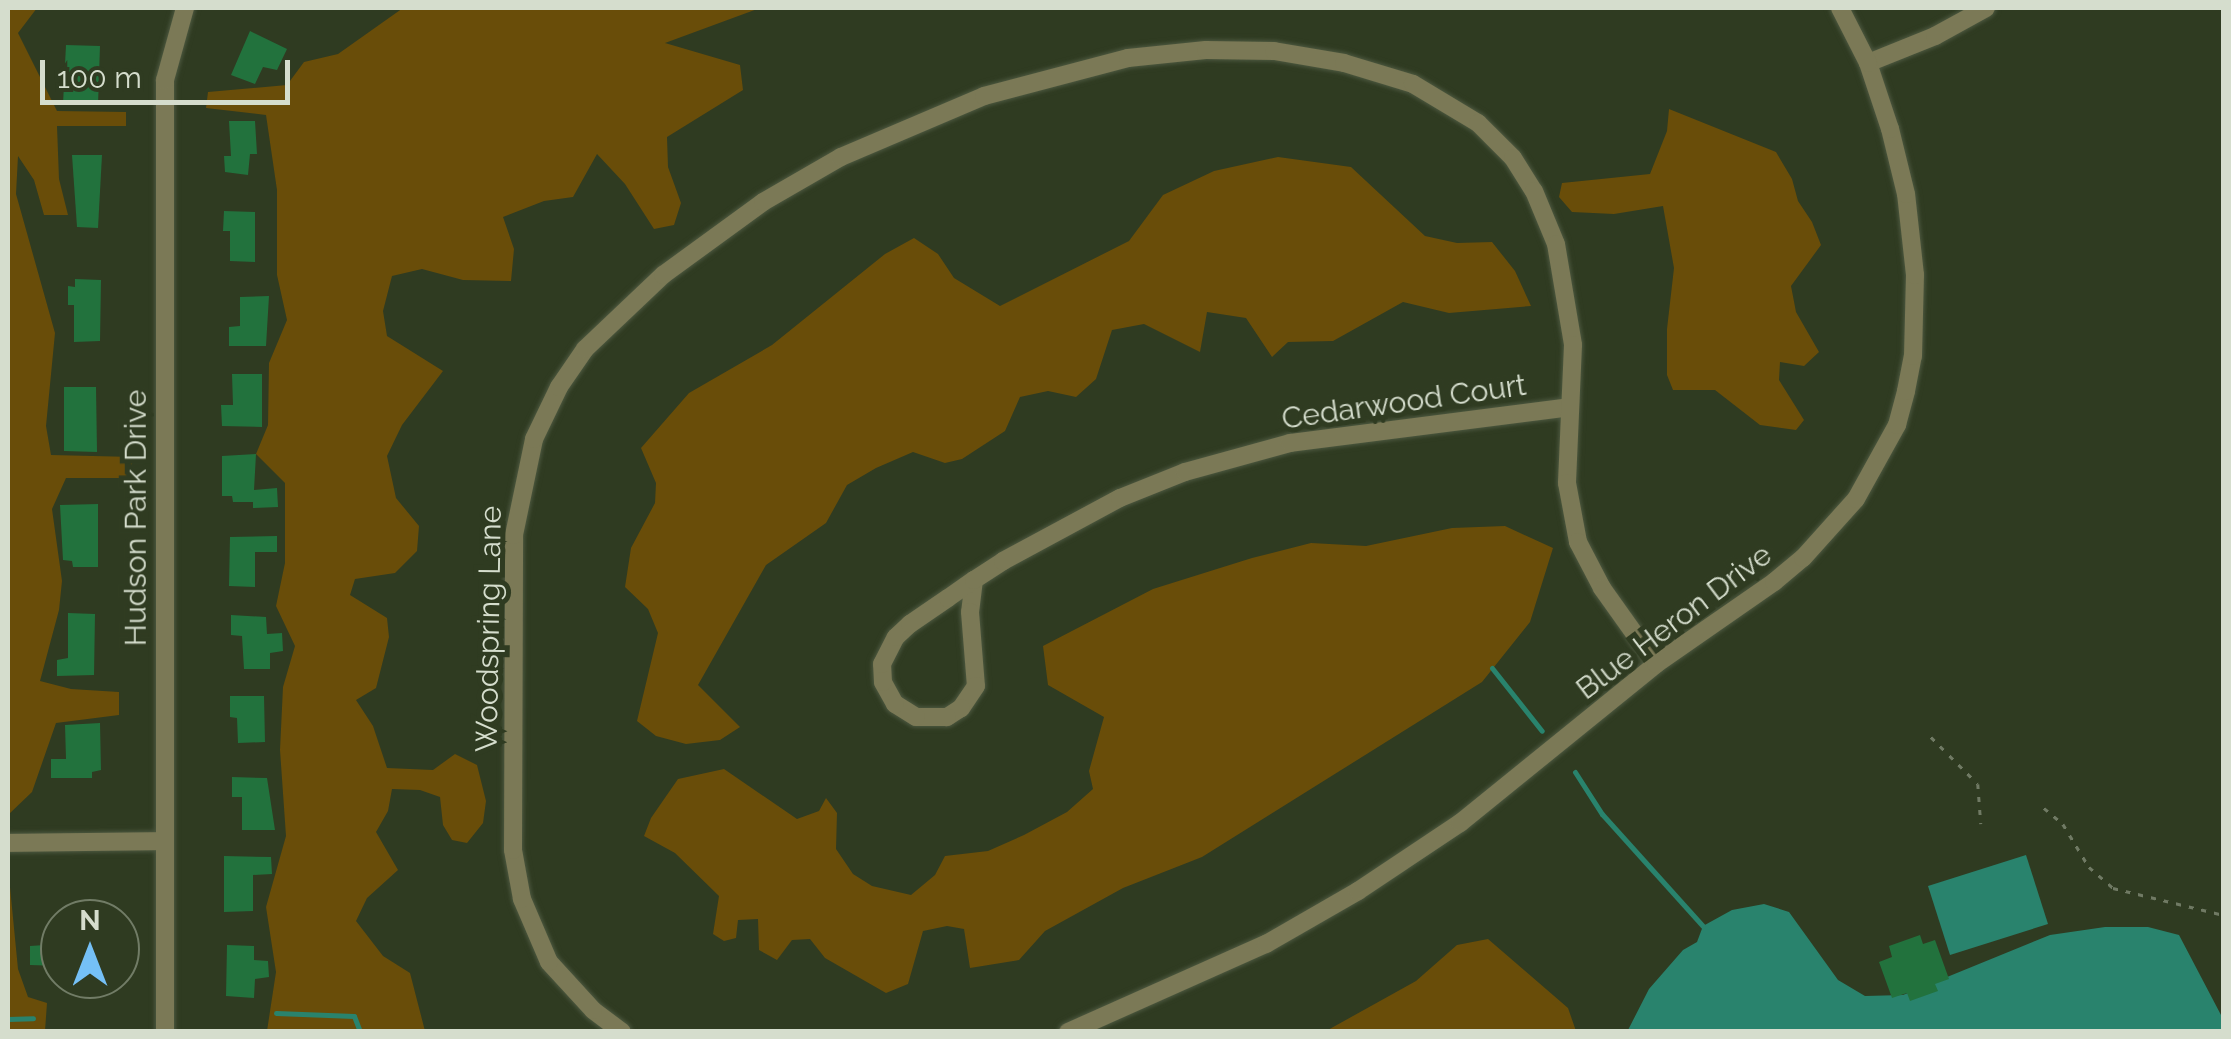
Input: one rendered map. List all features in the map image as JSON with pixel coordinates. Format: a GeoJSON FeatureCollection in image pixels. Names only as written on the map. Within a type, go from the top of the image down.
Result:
{"type":"FeatureCollection","features":[{"type":"Feature","properties":{"kind":"street","name":"Hudson Park Drive"},"geometry":{"type":"LineString","coordinates":[[165,1032],[165,80],[185,8]]}},
{"type":"Feature","properties":{"kind":"street","name":"Blue Heron Drive"},"geometry":{"type":"LineString","coordinates":[[1068,1032],[1266,944],[1358,891],[1474,813],[1656,664],[1803,558],[1856,499],[1897,424],[1913,356],[1916,275],[1906,194],[1868,64],[1840,8]]}},
{"type":"Feature","properties":{"kind":"street"},"geometry":{"type":"LineString","coordinates":[[1868,64],[1935,36],[1986,8]]}},
{"type":"Feature","properties":{"kind":"street","name":"Woodspring Lane"},"geometry":{"type":"LineString","coordinates":[[622,1032],[592,1010],[558,975],[534,934],[522,899],[514,850],[518,501],[534,438],[559,387],[586,349],[663,274],[763,202],[840,158],[920,120],[1040,79],[1128,58],[1206,50],[1274,51],[1344,62],[1412,84],[1478,122],[1513,158],[1546,215],[1565,281],[1573,345],[1567,484],[1578,542],[1602,588],[1656,664]]}},
{"type":"Feature","properties":{"kind":"street","name":"Cedarwood Court"},"geometry":{"type":"LineString","coordinates":[[974,580],[970,612],[976,686],[961,708],[947,717],[916,717],[896,704],[883,682],[886,651],[910,624],[974,580],[1036,540],[1120,498],[1236,457],[1359,431],[1570,407]]}},
{"type":"Feature","properties":{"kind":"street"},"geometry":{"type":"LineString","coordinates":[[8,843],[164,841]]}},
{"type":"Feature","properties":{"kind":"path"},"geometry":{"type":"LineString","coordinates":[[1932,737],[1978,784],[1981,824]]}},
{"type":"Feature","properties":{"kind":"path"},"geometry":{"type":"LineString","coordinates":[[2044,808],[2064,824],[2089,867],[2114,888],[2224,914]]}},
{"type":"Feature","properties":{"kind":"shaded area"},"geometry":{"type":"Polygon","coordinates":[[[8,8],[37,8],[18,33],[57,111],[126,112],[126,126],[57,126],[59,179],[68,215],[44,215],[34,180],[18,156],[16,194],[55,333],[46,426],[51,455],[134,457],[128,478],[66,478],[52,509],[62,581],[59,610],[40,681],[71,689],[119,692],[119,715],[56,723],[32,792],[8,815],[8,8]]]}},
{"type":"Feature","properties":{"kind":"shaded area"},"geometry":{"type":"Polygon","coordinates":[[[403,8],[760,8],[665,43],[740,65],[743,90],[667,137],[668,167],[681,203],[674,225],[654,229],[625,184],[597,154],[573,197],[544,201],[503,217],[514,249],[511,281],[463,280],[422,269],[392,276],[383,311],[387,336],[443,371],[402,425],[387,456],[396,498],[419,526],[417,551],[395,573],[355,579],[350,595],[387,618],[389,637],[376,688],[356,700],[373,726],[387,768],[433,770],[455,754],[477,765],[486,801],[483,823],[467,843],[452,840],[443,825],[440,797],[420,790],[392,789],[388,811],[376,832],[398,870],[367,898],[356,921],[383,956],[410,973],[425,1031],[267,1031],[276,972],[266,907],[286,836],[280,750],[283,687],[295,646],[276,606],[285,563],[285,483],[256,454],[268,425],[269,363],[287,320],[277,275],[277,190],[266,115],[206,108],[208,92],[287,85],[304,62],[338,54],[403,8]]]}},
{"type":"Feature","properties":{"kind":"shaded area"},"geometry":{"type":"Polygon","coordinates":[[[1669,109],[1776,152],[1812,222],[1821,245],[1791,286],[1796,312],[1819,352],[1804,366],[1780,362],[1779,380],[1804,420],[1796,430],[1760,425],[1715,390],[1673,390],[1667,375],[1667,329],[1674,268],[1663,206],[1614,214],[1572,212],[1559,197],[1562,183],[1650,174],[1667,131],[1669,109]]]}},
{"type":"Feature","properties":{"kind":"shaded area"},"geometry":{"type":"Polygon","coordinates":[[[1278,157],[1351,167],[1425,236],[1457,243],[1492,242],[1515,271],[1531,306],[1449,313],[1403,302],[1333,341],[1288,342],[1272,357],[1246,318],[1207,312],[1200,352],[1144,324],[1112,330],[1096,379],[1076,397],[1048,391],[1020,397],[1005,431],[962,459],[945,463],[913,452],[876,468],[847,485],[826,523],[766,565],[698,685],[740,727],[720,740],[686,744],[656,736],[637,721],[658,633],[648,609],[625,587],[631,548],[655,503],[656,483],[641,448],[689,393],[772,345],[885,254],[914,238],[938,254],[954,278],[1000,306],[1129,241],[1163,195],[1214,171],[1278,157]]]}},
{"type":"Feature","properties":{"kind":"shaded area"},"geometry":{"type":"Polygon","coordinates":[[[1505,526],[1553,548],[1530,622],[1482,682],[1202,857],[1123,888],[1045,931],[1019,960],[970,968],[964,929],[947,926],[923,931],[908,984],[886,993],[825,958],[810,939],[792,940],[777,960],[759,950],[758,919],[738,920],[736,938],[724,941],[713,934],[719,896],[675,853],[644,836],[651,818],[678,779],[724,769],[797,819],[819,811],[826,798],[837,813],[836,849],[853,874],[872,886],[911,895],[935,875],[945,856],[988,851],[1024,835],[1067,812],[1093,789],[1089,771],[1104,717],[1048,685],[1043,646],[1153,589],[1252,558],[1311,543],[1366,546],[1452,528],[1505,526]]]}},
{"type":"Feature","properties":{"kind":"shaded area"},"geometry":{"type":"Polygon","coordinates":[[[10,887],[18,969],[28,997],[47,1003],[45,1031],[8,1031],[10,887]]]}},
{"type":"Feature","properties":{"kind":"shaded area"},"geometry":{"type":"Polygon","coordinates":[[[1488,939],[1568,1008],[1576,1031],[1326,1031],[1416,981],[1457,945],[1488,939]]]}},
{"type":"Feature","properties":{"kind":"water"},"geometry":{"type":"Polygon","coordinates":[[[2026,855],[2048,924],[1950,955],[1928,886],[2026,855]]]}},
{"type":"Feature","properties":{"kind":"water"},"geometry":{"type":"Polygon","coordinates":[[[1764,904],[1789,912],[1838,980],[1865,996],[1903,995],[2050,935],[2105,927],[2148,927],[2179,935],[2221,1015],[2223,1032],[1627,1032],[1649,989],[1683,950],[1697,942],[1703,926],[1732,910],[1764,904]]]}},
{"type":"Feature","properties":{"kind":"building"},"geometry":{"type":"Polygon","coordinates":[[[250,31],[287,49],[277,70],[263,67],[255,84],[231,75],[250,31]]]}},
{"type":"Feature","properties":{"kind":"building"},"geometry":{"type":"Polygon","coordinates":[[[66,45],[100,46],[98,105],[63,104],[66,45]]]}},
{"type":"Feature","properties":{"kind":"building"},"geometry":{"type":"Polygon","coordinates":[[[229,121],[255,121],[257,154],[250,154],[248,175],[225,172],[224,156],[231,156],[229,121]]]}},
{"type":"Feature","properties":{"kind":"building"},"geometry":{"type":"Polygon","coordinates":[[[72,155],[102,155],[98,228],[77,227],[72,155]]]}},
{"type":"Feature","properties":{"kind":"building"},"geometry":{"type":"Polygon","coordinates":[[[224,211],[255,212],[255,262],[230,261],[230,231],[223,231],[224,211]]]}},
{"type":"Feature","properties":{"kind":"building"},"geometry":{"type":"Polygon","coordinates":[[[75,279],[101,280],[100,341],[74,342],[74,305],[68,305],[68,286],[75,287],[75,279]]]}},
{"type":"Feature","properties":{"kind":"building"},"geometry":{"type":"Polygon","coordinates":[[[269,296],[266,346],[229,346],[229,327],[240,326],[240,297],[269,296]]]}},
{"type":"Feature","properties":{"kind":"building"},"geometry":{"type":"Polygon","coordinates":[[[232,374],[262,374],[262,427],[222,426],[221,405],[233,405],[232,374]]]}},
{"type":"Feature","properties":{"kind":"building"},"geometry":{"type":"Polygon","coordinates":[[[64,387],[96,387],[97,452],[64,451],[64,387]]]}},
{"type":"Feature","properties":{"kind":"building"},"geometry":{"type":"Polygon","coordinates":[[[256,454],[254,490],[277,488],[278,507],[253,508],[253,502],[233,502],[232,496],[222,496],[222,456],[256,454]]]}},
{"type":"Feature","properties":{"kind":"building"},"geometry":{"type":"Polygon","coordinates":[[[98,504],[98,567],[73,567],[72,561],[63,560],[60,505],[98,504]]]}},
{"type":"Feature","properties":{"kind":"building"},"geometry":{"type":"Polygon","coordinates":[[[277,536],[277,552],[255,552],[255,587],[229,586],[230,537],[277,536]]]}},
{"type":"Feature","properties":{"kind":"building"},"geometry":{"type":"Polygon","coordinates":[[[68,613],[95,614],[94,675],[57,676],[57,660],[68,658],[68,613]]]}},
{"type":"Feature","properties":{"kind":"building"},"geometry":{"type":"Polygon","coordinates":[[[231,615],[266,617],[267,634],[282,633],[283,651],[270,653],[270,669],[244,669],[242,636],[231,635],[231,615]]]}},
{"type":"Feature","properties":{"kind":"building"},"geometry":{"type":"Polygon","coordinates":[[[230,696],[264,696],[265,742],[238,743],[237,718],[230,717],[230,696]]]}},
{"type":"Feature","properties":{"kind":"building"},"geometry":{"type":"Polygon","coordinates":[[[100,723],[101,770],[92,772],[92,778],[51,778],[51,759],[66,759],[65,725],[100,723]]]}},
{"type":"Feature","properties":{"kind":"building"},"geometry":{"type":"Polygon","coordinates":[[[232,777],[267,778],[275,830],[242,830],[242,797],[232,797],[232,777]]]}},
{"type":"Feature","properties":{"kind":"building"},"geometry":{"type":"Polygon","coordinates":[[[224,856],[271,857],[272,874],[253,875],[253,911],[224,912],[224,856]]]}},
{"type":"Feature","properties":{"kind":"building"},"geometry":{"type":"Polygon","coordinates":[[[1920,935],[1923,944],[1935,940],[1949,979],[1935,984],[1938,991],[1910,1001],[1907,993],[1892,998],[1879,962],[1892,957],[1889,946],[1920,935]]]}},
{"type":"Feature","properties":{"kind":"building"},"geometry":{"type":"Polygon","coordinates":[[[40,945],[40,965],[30,965],[30,946],[40,945]]]}},
{"type":"Feature","properties":{"kind":"building"},"geometry":{"type":"Polygon","coordinates":[[[227,945],[254,946],[254,960],[268,961],[269,977],[255,979],[254,998],[226,996],[227,945]]]}},
{"type":"Feature","properties":{"kind":"waterway"},"geometry":{"type":"LineString","coordinates":[[1492,668],[1542,731]]}},
{"type":"Feature","properties":{"kind":"waterway"},"geometry":{"type":"LineString","coordinates":[[1575,772],[1602,814],[1703,926]]}},
{"type":"Feature","properties":{"kind":"waterway"},"geometry":{"type":"LineString","coordinates":[[276,1013],[354,1016],[360,1032]]}},
{"type":"Feature","properties":{"kind":"waterway"},"geometry":{"type":"LineString","coordinates":[[8,1019],[33,1018]]}}]}
